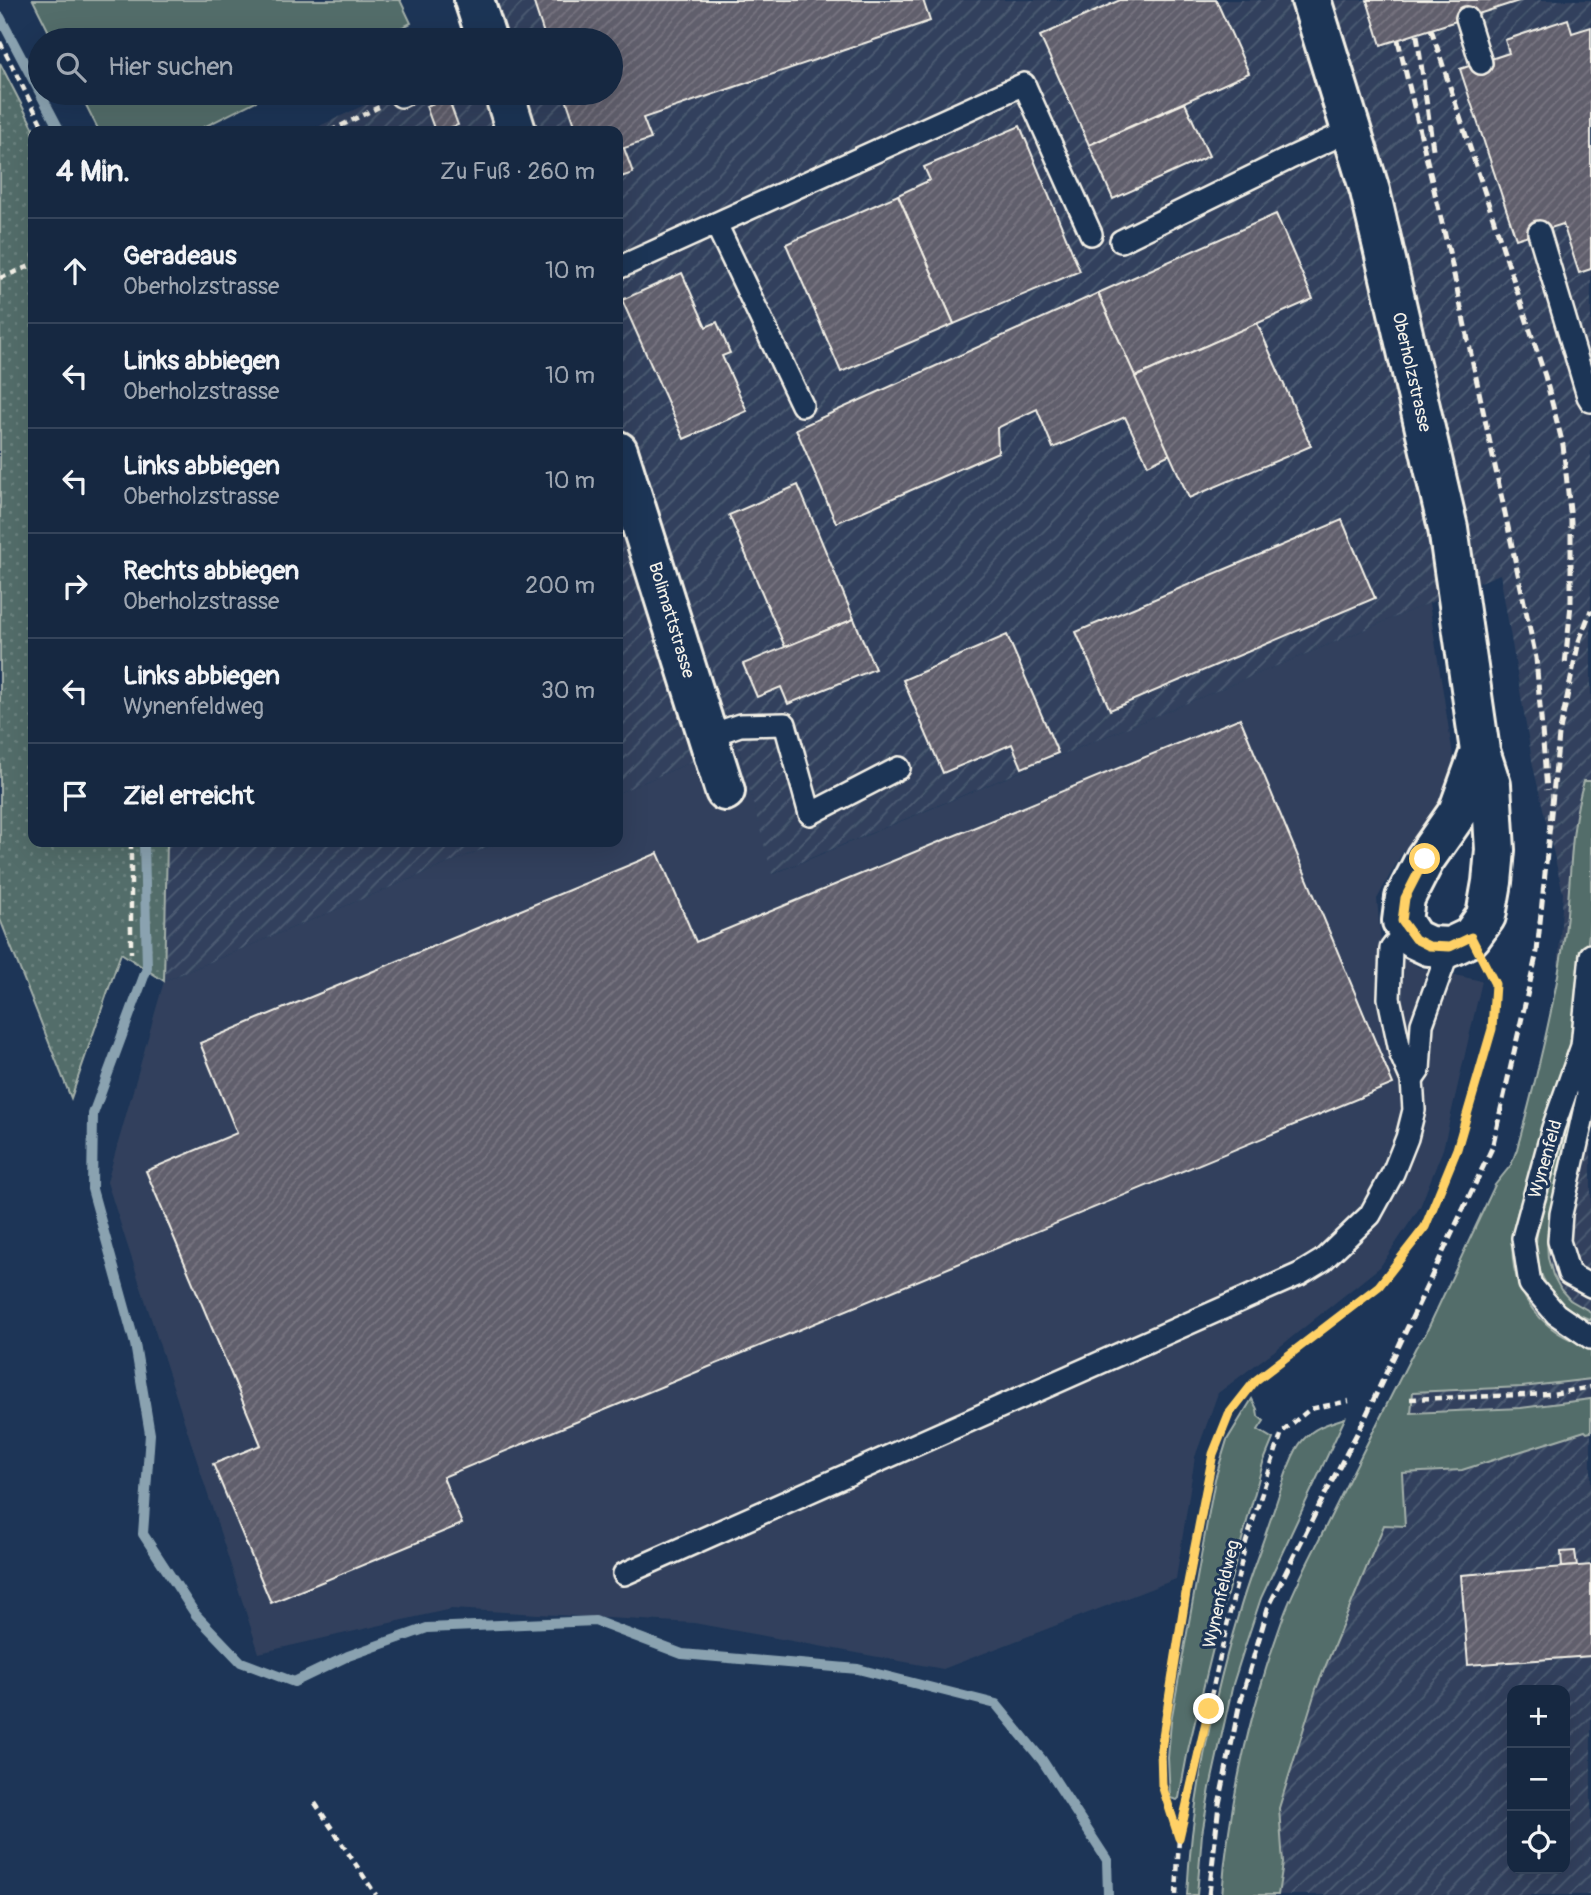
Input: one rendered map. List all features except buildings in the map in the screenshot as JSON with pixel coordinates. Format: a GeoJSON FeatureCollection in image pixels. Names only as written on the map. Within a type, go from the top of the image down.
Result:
{"type":"FeatureCollection","features":[{"type":"Feature","properties":{"kind":"street"},"geometry":{"type":"LineString","coordinates":[[474,0],[483,28]]}},
{"type":"Feature","properties":{"kind":"street","name":"Oberholzstrasse"},"geometry":{"type":"LineString","coordinates":[[1311,0],[1370,191],[1448,528],[1480,751],[1491,785],[1495,850],[1486,916],[1460,942]]}},
{"type":"Feature","properties":{"kind":"street"},"geometry":{"type":"LineString","coordinates":[[508,105],[514,126]]}},
{"type":"Feature","properties":{"kind":"street","name":"Bolimattstrasse"},"geometry":{"type":"LineString","coordinates":[[623,467],[725,790]]}},
{"type":"Feature","properties":{"kind":"street","name":"Oberholzstrasse"},"geometry":{"type":"LineString","coordinates":[[1408,928],[1402,921],[1405,898],[1425,859],[1458,812],[1480,751]]}},
{"type":"Feature","properties":{"kind":"street"},"geometry":{"type":"LineString","coordinates":[[1408,928],[1415,939],[1429,946],[1460,942]]}},
{"type":"Feature","properties":{"kind":"lane"},"geometry":{"type":"LineString","coordinates":[[1467,18],[1481,63]]}},
{"type":"Feature","properties":{"kind":"lane"},"geometry":{"type":"LineString","coordinates":[[623,266],[1024,84],[1091,234]]}},
{"type":"Feature","properties":{"kind":"lane"},"geometry":{"type":"LineString","coordinates":[[1121,241],[1351,130]]}},
{"type":"Feature","properties":{"kind":"lane"},"geometry":{"type":"LineString","coordinates":[[716,224],[802,405]]}},
{"type":"Feature","properties":{"kind":"lane"},"geometry":{"type":"LineString","coordinates":[[1539,232],[1591,401]]}},
{"type":"Feature","properties":{"kind":"lane"},"geometry":{"type":"LineString","coordinates":[[708,736],[740,725],[785,724],[810,814],[899,768]]}},
{"type":"Feature","properties":{"kind":"lane"},"geometry":{"type":"LineString","coordinates":[[624,1574],[1300,1274],[1323,1260],[1370,1216],[1408,1138],[1414,1110],[1412,1080],[1401,1055],[1389,998],[1391,949],[1408,928]]}},
{"type":"Feature","properties":{"kind":"lane"},"geometry":{"type":"LineString","coordinates":[[1412,1080],[1419,1070],[1422,1024],[1460,942]]}},
{"type":"Feature","properties":{"kind":"lane","name":"Wynenfeld"},"geometry":{"type":"LineString","coordinates":[[1591,955],[1586,1047],[1553,1128],[1523,1238],[1530,1284],[1556,1314],[1591,1338]]}},
{"type":"Feature","properties":{"kind":"lane"},"geometry":{"type":"LineString","coordinates":[[1586,1047],[1588,1094],[1560,1214],[1559,1241],[1569,1274],[1591,1286]]}},
{"type":"Feature","properties":{"kind":"path"},"geometry":{"type":"LineString","coordinates":[[0,42],[28,97]]}},
{"type":"Feature","properties":{"kind":"path"},"geometry":{"type":"LineString","coordinates":[[32,105],[42,126]]}},
{"type":"Feature","properties":{"kind":"path"},"geometry":{"type":"LineString","coordinates":[[340,126],[382,105]]}},
{"type":"Feature","properties":{"kind":"path"},"geometry":{"type":"LineString","coordinates":[[0,278],[28,267]]}},
{"type":"Feature","properties":{"kind":"path"},"geometry":{"type":"LineString","coordinates":[[131,847],[131,953]]}},
{"type":"Feature","properties":{"kind":"path"},"geometry":{"type":"LineString","coordinates":[[1176,1895],[1179,1838],[1162,1785],[1161,1749],[1186,1593],[1213,1454],[1229,1414],[1255,1381],[1379,1286],[1425,1227],[1457,1149],[1492,1029],[1495,984],[1460,942]]}},
{"type":"Feature","properties":{"kind":"path"},"geometry":{"type":"LineString","coordinates":[[1410,1399],[1552,1394],[1591,1387]]}},
{"type":"Feature","properties":{"kind":"path","name":"Wynenfeldweg"},"geometry":{"type":"LineString","coordinates":[[1179,1838],[1246,1542],[1282,1432],[1310,1409],[1349,1401]]}},
{"type":"Feature","properties":{"kind":"path"},"geometry":{"type":"LineString","coordinates":[[315,1802],[376,1895]]}},
{"type":"Feature","properties":{"kind":"shaded area"},"geometry":{"type":"Polygon","coordinates":[[[496,0],[1591,0],[1591,1895],[1228,1895],[1350,1486],[1438,1348],[1523,1138],[1556,1000],[1563,893],[1533,766],[1500,574],[772,874],[737,743],[623,791],[623,126],[320,126],[364,105],[623,105],[623,28],[505,28],[496,0]]]}},
{"type":"Feature","properties":{"kind":"shaded area"},"geometry":{"type":"Polygon","coordinates":[[[1429,603],[1455,768],[1444,803],[1402,853],[1377,899],[1381,942],[1418,967],[1482,981],[1443,1149],[1420,1207],[1380,1267],[1218,1393],[1195,1457],[1176,1579],[943,1669],[694,1623],[451,1609],[259,1653],[107,1182],[164,981],[488,847],[623,847],[623,791],[737,743],[773,874],[1429,603]]]}},
{"type":"Feature","properties":{"kind":"shaded area"},"geometry":{"type":"Polygon","coordinates":[[[167,847],[488,847],[164,981],[167,847]]]}},
{"type":"Feature","properties":{"kind":"green space"},"geometry":{"type":"Polygon","coordinates":[[[33,0],[400,0],[411,23],[401,28],[47,28],[33,0]]]}},
{"type":"Feature","properties":{"kind":"green space"},"geometry":{"type":"Polygon","coordinates":[[[0,63],[32,126],[28,126],[28,847],[167,847],[164,981],[121,953],[71,1098],[0,919],[0,63]]]}},
{"type":"Feature","properties":{"kind":"green space"},"geometry":{"type":"Polygon","coordinates":[[[86,105],[248,105],[206,126],[96,126],[86,105]]]}},
{"type":"Feature","properties":{"kind":"green space"},"geometry":{"type":"Polygon","coordinates":[[[1584,781],[1591,781],[1591,904],[1583,978],[1562,1077],[1518,1209],[1512,1252],[1523,1295],[1540,1318],[1563,1336],[1591,1346],[1591,1379],[1522,1387],[1413,1392],[1411,1413],[1521,1408],[1591,1399],[1591,1432],[1585,1431],[1462,1470],[1402,1473],[1405,1526],[1384,1525],[1316,1689],[1279,1808],[1283,1863],[1278,1895],[1222,1895],[1236,1788],[1252,1718],[1284,1615],[1373,1432],[1416,1347],[1425,1335],[1495,1185],[1511,1165],[1517,1149],[1560,967],[1575,820],[1584,781]]]}},
{"type":"Feature","properties":{"kind":"green space"},"geometry":{"type":"Polygon","coordinates":[[[1574,1105],[1577,1105],[1558,1169],[1557,1203],[1547,1240],[1548,1258],[1561,1290],[1570,1300],[1591,1312],[1591,1320],[1570,1310],[1553,1294],[1541,1275],[1536,1252],[1539,1222],[1574,1105]]]}},
{"type":"Feature","properties":{"kind":"green space"},"geometry":{"type":"Polygon","coordinates":[[[1252,1399],[1258,1416],[1264,1421],[1258,1430],[1273,1439],[1263,1463],[1221,1616],[1177,1800],[1170,1798],[1168,1758],[1171,1721],[1215,1479],[1227,1440],[1252,1399]]]}},
{"type":"Feature","properties":{"kind":"green space"},"geometry":{"type":"Polygon","coordinates":[[[1345,1418],[1261,1598],[1245,1646],[1233,1684],[1210,1788],[1202,1834],[1197,1895],[1187,1895],[1193,1822],[1205,1750],[1221,1679],[1247,1586],[1298,1446],[1317,1429],[1345,1418]]]}},
{"type":"Feature","properties":{"kind":"waterway"},"geometry":{"type":"LineString","coordinates":[[0,17],[28,70]]}},
{"type":"Feature","properties":{"kind":"waterway"},"geometry":{"type":"LineString","coordinates":[[46,105],[57,126]]}},
{"type":"Feature","properties":{"kind":"waterway"},"geometry":{"type":"LineString","coordinates":[[144,847],[147,968],[93,1114],[92,1189],[135,1344],[150,1434],[143,1534],[196,1615],[241,1662],[294,1682],[348,1656],[427,1628],[595,1621],[682,1654],[858,1669],[996,1704],[1042,1760],[1107,1860],[1108,1895]]}},
{"type":"Feature","properties":{"kind":"railway"},"geometry":{"type":"LineString","coordinates":[[1431,29],[1545,376],[1563,445],[1571,521],[1571,604],[1565,665]]}},
{"type":"Feature","properties":{"kind":"railway"},"geometry":{"type":"LineString","coordinates":[[1417,35],[1433,149]]}},
{"type":"Feature","properties":{"kind":"railway"},"geometry":{"type":"LineString","coordinates":[[1398,40],[1450,256],[1536,658],[1547,790]]}},
{"type":"Feature","properties":{"kind":"railway"},"geometry":{"type":"LineString","coordinates":[[1209,1895],[1219,1804],[1239,1707],[1268,1608],[1363,1422],[1492,1148],[1537,952],[1559,735],[1579,641],[1591,610]]}},
{"type":"Feature","properties":{"kind":"route"},"geometry":{"type":"LineString","coordinates":[[1209,1709],[1179,1838],[1162,1785],[1161,1749],[1186,1593],[1213,1454],[1229,1414],[1255,1381],[1379,1286],[1425,1227],[1457,1149],[1492,1029],[1495,984],[1471,937],[1450,947],[1429,946],[1415,939],[1402,921],[1405,898],[1425,859]]}}]}
